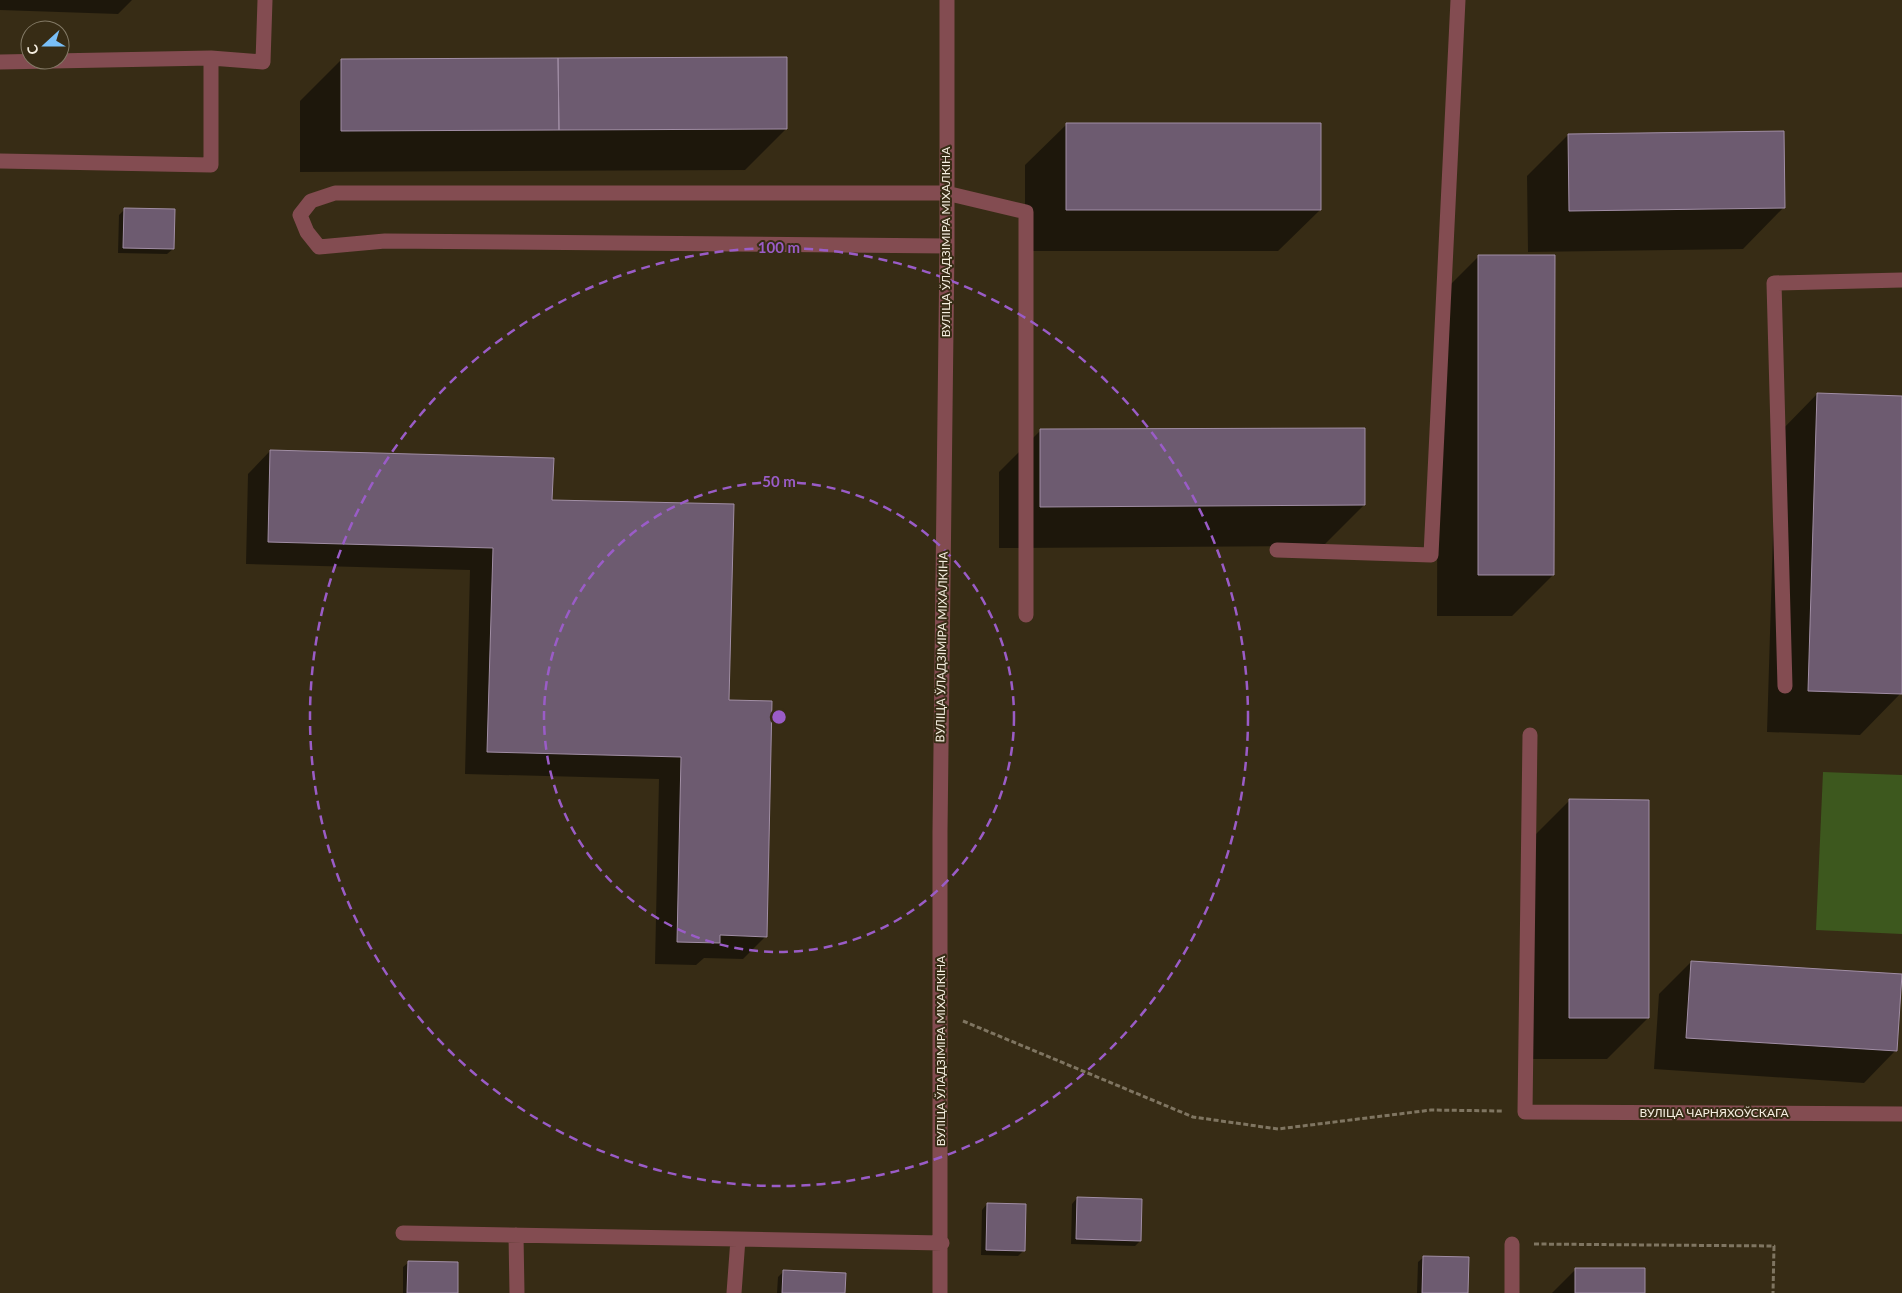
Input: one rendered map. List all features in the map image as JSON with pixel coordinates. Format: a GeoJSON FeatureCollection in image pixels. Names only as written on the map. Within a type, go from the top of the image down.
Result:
{"type":"FeatureCollection","features":[{"type":"Feature","properties":{"kind":"street"},"geometry":{"type":"LineString","coordinates":[[0,62],[211,58],[263,62],[265,0]]}},
{"type":"Feature","properties":{"kind":"street","name":"ВУЛІЦА ЎЛАДЗІМІРА МІХАЛКІНА"},"geometry":{"type":"LineString","coordinates":[[940,1293],[942,1243],[940,832],[947,246],[947,0]]}},
{"type":"Feature","properties":{"kind":"street"},"geometry":{"type":"LineString","coordinates":[[1277,550],[1431,555],[1458,0]]}},
{"type":"Feature","properties":{"kind":"street"},"geometry":{"type":"LineString","coordinates":[[0,161],[211,165],[211,58]]}},
{"type":"Feature","properties":{"kind":"street"},"geometry":{"type":"LineString","coordinates":[[947,246],[386,241],[319,247],[307,232],[300,215],[311,201],[335,193],[946,193],[1026,212],[1026,615]]}},
{"type":"Feature","properties":{"kind":"street"},"geometry":{"type":"LineString","coordinates":[[1785,686],[1774,283],[1902,280]]}},
{"type":"Feature","properties":{"kind":"street"},"geometry":{"type":"LineString","coordinates":[[1525,1112],[1530,735]]}},
{"type":"Feature","properties":{"kind":"street","name":"ВУЛІЦА ЧАРНЯХОЎСКАГА"},"geometry":{"type":"LineString","coordinates":[[1525,1112],[1902,1114]]}},
{"type":"Feature","properties":{"kind":"street"},"geometry":{"type":"LineString","coordinates":[[403,1233],[942,1243]]}},
{"type":"Feature","properties":{"kind":"street"},"geometry":{"type":"LineString","coordinates":[[516,1235],[517,1293]]}},
{"type":"Feature","properties":{"kind":"street"},"geometry":{"type":"LineString","coordinates":[[734,1293],[738,1239]]}},
{"type":"Feature","properties":{"kind":"street"},"geometry":{"type":"LineString","coordinates":[[1512,1244],[1512,1293]]}},
{"type":"Feature","properties":{"kind":"path"},"geometry":{"type":"LineString","coordinates":[[941,1011],[1193,1117],[1278,1129],[1430,1110],[1525,1112]]}},
{"type":"Feature","properties":{"kind":"path"},"geometry":{"type":"LineString","coordinates":[[1512,1244],[1774,1246],[1773,1293]]}},
{"type":"Feature","properties":{"kind":"green space"},"geometry":{"type":"Polygon","coordinates":[[[1823,772],[1902,775],[1902,934],[1816,930],[1823,772]]]}},
{"type":"Feature","properties":{"kind":"building"},"geometry":{"type":"Polygon","coordinates":[[[787,57],[787,129],[559,130],[558,58],[787,57]]]}},
{"type":"Feature","properties":{"kind":"building"},"geometry":{"type":"Polygon","coordinates":[[[558,58],[559,130],[341,131],[341,59],[558,58]]]}},
{"type":"Feature","properties":{"kind":"building"},"geometry":{"type":"Polygon","coordinates":[[[1066,123],[1321,123],[1321,210],[1066,210],[1066,123]]]}},
{"type":"Feature","properties":{"kind":"building"},"geometry":{"type":"Polygon","coordinates":[[[1784,131],[1785,208],[1569,211],[1568,134],[1784,131]]]}},
{"type":"Feature","properties":{"kind":"building"},"geometry":{"type":"Polygon","coordinates":[[[124,208],[175,209],[174,249],[123,248],[124,208]]]}},
{"type":"Feature","properties":{"kind":"building"},"geometry":{"type":"Polygon","coordinates":[[[1478,255],[1555,255],[1554,575],[1478,575],[1478,255]]]}},
{"type":"Feature","properties":{"kind":"building"},"geometry":{"type":"Polygon","coordinates":[[[1817,393],[1902,396],[1902,694],[1808,691],[1817,393]]]}},
{"type":"Feature","properties":{"kind":"building"},"geometry":{"type":"Polygon","coordinates":[[[1365,428],[1365,505],[1040,507],[1040,429],[1365,428]]]}},
{"type":"Feature","properties":{"kind":"building"},"geometry":{"type":"Polygon","coordinates":[[[270,450],[554,458],[552,500],[734,504],[729,700],[772,701],[767,937],[720,935],[720,943],[677,942],[681,757],[487,752],[493,548],[268,542],[270,450]]]}},
{"type":"Feature","properties":{"kind":"building"},"geometry":{"type":"Polygon","coordinates":[[[1569,799],[1649,800],[1649,1018],[1569,1018],[1569,799]]]}},
{"type":"Feature","properties":{"kind":"building"},"geometry":{"type":"Polygon","coordinates":[[[1691,961],[1902,974],[1897,1051],[1686,1038],[1691,961]]]}},
{"type":"Feature","properties":{"kind":"building"},"geometry":{"type":"Polygon","coordinates":[[[1077,1197],[1142,1199],[1141,1241],[1076,1239],[1077,1197]]]}},
{"type":"Feature","properties":{"kind":"building"},"geometry":{"type":"Polygon","coordinates":[[[987,1203],[1026,1204],[1025,1251],[986,1250],[987,1203]]]}},
{"type":"Feature","properties":{"kind":"building"},"geometry":{"type":"Polygon","coordinates":[[[1423,1256],[1469,1257],[1468,1293],[1422,1293],[1423,1256]]]}},
{"type":"Feature","properties":{"kind":"building"},"geometry":{"type":"Polygon","coordinates":[[[408,1261],[458,1262],[458,1293],[407,1293],[408,1261]]]}},
{"type":"Feature","properties":{"kind":"building"},"geometry":{"type":"Polygon","coordinates":[[[1575,1268],[1645,1268],[1645,1293],[1575,1293],[1575,1268]]]}},
{"type":"Feature","properties":{"kind":"building"},"geometry":{"type":"Polygon","coordinates":[[[783,1270],[846,1273],[845,1293],[782,1293],[783,1270]]]}}]}
